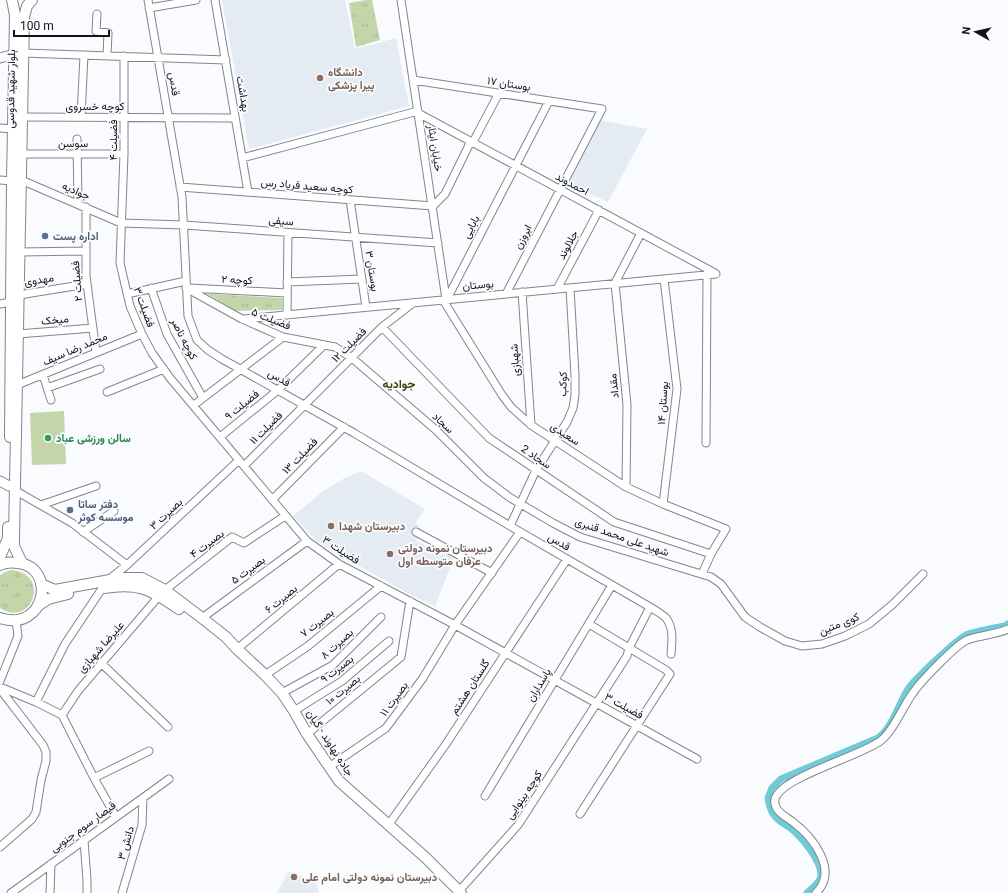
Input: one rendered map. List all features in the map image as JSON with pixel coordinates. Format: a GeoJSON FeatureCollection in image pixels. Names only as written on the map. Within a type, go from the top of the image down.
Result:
{"type":"FeatureCollection","features":[{"type":"Feature","properties":{"kind":"main road"},"geometry":{"type":"LineString","coordinates":[[12,0],[19,53]]}},
{"type":"Feature","properties":{"kind":"main road","name":"بلوار شهید قدوسی"},"geometry":{"type":"LineString","coordinates":[[0,557],[8,538],[17,385],[20,252],[13,129],[19,53],[24,17],[27,6],[32,0]]}},
{"type":"Feature","properties":{"kind":"main road","name":"بلوار شهید قدوسی"},"geometry":{"type":"LineString","coordinates":[[19,53],[22,154],[16,181],[5,303],[14,546],[22,563]]}},
{"type":"Feature","properties":{"kind":"main road"},"geometry":{"type":"LineString","coordinates":[[0,565],[12,562],[22,563],[29,566],[35,572],[41,584],[42,595],[39,605]]}},
{"type":"Feature","properties":{"kind":"main road","name":"جاده نهاوند - گیان"},"geometry":{"type":"LineString","coordinates":[[16,620],[31,615],[39,605],[55,597],[130,577],[142,578],[237,649]]}},
{"type":"Feature","properties":{"kind":"main road","name":"جاده نهاوند - گیان"},"geometry":{"type":"LineString","coordinates":[[41,584],[55,590],[105,584]]}},
{"type":"Feature","properties":{"kind":"main road","name":"جاده نهاوند - گیان"},"geometry":{"type":"LineString","coordinates":[[162,593],[202,618],[226,637],[265,675],[282,693],[307,734],[339,781],[389,824],[460,892]]}},
{"type":"Feature","properties":{"kind":"main road"},"geometry":{"type":"LineString","coordinates":[[0,618],[16,620]]}},
{"type":"Feature","properties":{"kind":"street","name":"قدس"},"geometry":{"type":"LineString","coordinates":[[148,0],[180,187],[184,225],[188,316],[197,340],[208,350],[240,369],[344,427],[567,560],[650,607],[666,618],[670,625],[672,637],[671,654]]}},
{"type":"Feature","properties":{"kind":"street"},"geometry":{"type":"LineString","coordinates":[[149,8],[196,0]]}},
{"type":"Feature","properties":{"kind":"street","name":"بهداشت"},"geometry":{"type":"LineString","coordinates":[[215,0],[248,192]]}},
{"type":"Feature","properties":{"kind":"street","name":"خیابان ایثار"},"geometry":{"type":"LineString","coordinates":[[401,0],[438,243],[445,300]]}},
{"type":"Feature","properties":{"kind":"street"},"geometry":{"type":"LineString","coordinates":[[97,14],[96,31],[108,33],[107,56]]}},
{"type":"Feature","properties":{"kind":"street"},"geometry":{"type":"LineString","coordinates":[[0,58],[19,53],[226,60]]}},
{"type":"Feature","properties":{"kind":"street"},"geometry":{"type":"LineString","coordinates":[[81,118],[84,55]]}},
{"type":"Feature","properties":{"kind":"street","name":"فضیلت ۴"},"geometry":{"type":"LineString","coordinates":[[121,223],[124,154],[124,56]]}},
{"type":"Feature","properties":{"kind":"street","name":"بوستان ۱۷"},"geometry":{"type":"LineString","coordinates":[[413,80],[602,110]]}},
{"type":"Feature","properties":{"kind":"street"},"geometry":{"type":"LineString","coordinates":[[432,206],[445,194],[500,93]]}},
{"type":"Feature","properties":{"kind":"street","name":"بابایی"},"geometry":{"type":"LineString","coordinates":[[445,300],[549,101]]}},
{"type":"Feature","properties":{"kind":"street","name":"ابروزن"},"geometry":{"type":"LineString","coordinates":[[506,294],[602,110]]}},
{"type":"Feature","properties":{"kind":"street"},"geometry":{"type":"LineString","coordinates":[[242,158],[418,112]]}},
{"type":"Feature","properties":{"kind":"street","name":"احمدوند"},"geometry":{"type":"LineString","coordinates":[[418,112],[716,274]]}},
{"type":"Feature","properties":{"kind":"street","name":"کوچه خسروی"},"geometry":{"type":"LineString","coordinates":[[22,118],[235,118]]}},
{"type":"Feature","properties":{"kind":"street"},"geometry":{"type":"LineString","coordinates":[[0,128],[13,129]]}},
{"type":"Feature","properties":{"kind":"street"},"geometry":{"type":"LineString","coordinates":[[77,139],[76,154],[78,204]]}},
{"type":"Feature","properties":{"kind":"street","name":"سوسن"},"geometry":{"type":"LineString","coordinates":[[22,154],[124,154]]}},
{"type":"Feature","properties":{"kind":"street","name":"جوادیه"},"geometry":{"type":"LineString","coordinates":[[0,180],[16,181],[86,207],[121,223]]}},
{"type":"Feature","properties":{"kind":"street","name":"کوچه سعید فریاد رس"},"geometry":{"type":"LineString","coordinates":[[180,187],[432,206]]}},
{"type":"Feature","properties":{"kind":"street","name":"بوستان ۳"},"geometry":{"type":"LineString","coordinates":[[350,200],[366,307]]}},
{"type":"Feature","properties":{"kind":"street","name":"فضیلت ۲"},"geometry":{"type":"LineString","coordinates":[[86,207],[87,284],[96,352]]}},
{"type":"Feature","properties":{"kind":"street","name":"جلالوند"},"geometry":{"type":"LineString","coordinates":[[557,289],[599,210]]}},
{"type":"Feature","properties":{"kind":"street","name":"سیفی"},"geometry":{"type":"LineString","coordinates":[[121,223],[184,225],[438,243]]}},
{"type":"Feature","properties":{"kind":"street","name":"فضیلت ۳"},"geometry":{"type":"LineString","coordinates":[[121,223],[120,263],[127,294],[142,334],[152,353],[241,463],[307,540],[338,564],[455,625],[697,759]]}},
{"type":"Feature","properties":{"kind":"street"},"geometry":{"type":"LineString","coordinates":[[287,315],[288,233]]}},
{"type":"Feature","properties":{"kind":"street"},"geometry":{"type":"LineString","coordinates":[[615,283],[641,233]]}},
{"type":"Feature","properties":{"kind":"street"},"geometry":{"type":"LineString","coordinates":[[20,252],[86,252]]}},
{"type":"Feature","properties":{"kind":"street"},"geometry":{"type":"LineString","coordinates":[[706,443],[707,274]]}},
{"type":"Feature","properties":{"kind":"street","name":"بوستان"},"geometry":{"type":"LineString","coordinates":[[242,319],[716,274]]}},
{"type":"Feature","properties":{"kind":"street","name":"بوستان ۱۴"},"geometry":{"type":"LineString","coordinates":[[663,504],[677,389],[664,278]]}},
{"type":"Feature","properties":{"kind":"street"},"geometry":{"type":"LineString","coordinates":[[287,282],[362,279]]}},
{"type":"Feature","properties":{"kind":"street","name":"مقداد"},"geometry":{"type":"LineString","coordinates":[[615,283],[627,405],[626,487]]}},
{"type":"Feature","properties":{"kind":"street","name":"مهدوی"},"geometry":{"type":"LineString","coordinates":[[19,295],[87,284]]}},
{"type":"Feature","properties":{"kind":"street","name":"کوچه ۲"},"geometry":{"type":"LineString","coordinates":[[127,294],[152,288],[186,284],[287,294]]}},
{"type":"Feature","properties":{"kind":"street","name":"فضیلت ۵"},"geometry":{"type":"LineString","coordinates":[[186,284],[242,319],[283,337],[335,347],[352,358]]}},
{"type":"Feature","properties":{"kind":"street","name":"کوچه ناصر"},"geometry":{"type":"LineString","coordinates":[[152,288],[167,334],[203,398]]}},
{"type":"Feature","properties":{"kind":"street","name":"کوکب"},"geometry":{"type":"LineString","coordinates":[[510,526],[536,470],[555,441],[573,408],[575,395],[570,288]]}},
{"type":"Feature","properties":{"kind":"street","name":"شهبازی"},"geometry":{"type":"LineString","coordinates":[[522,292],[531,425]]}},
{"type":"Feature","properties":{"kind":"street","name":"سعیدی"},"geometry":{"type":"LineString","coordinates":[[445,300],[511,407],[531,425],[626,487],[663,504],[726,529],[711,554]]}},
{"type":"Feature","properties":{"kind":"street","name":"فضیلت ۱۲"},"geometry":{"type":"LineString","coordinates":[[304,406],[382,327],[413,303]]}},
{"type":"Feature","properties":{"kind":"street","name":"سجاد 2"},"geometry":{"type":"LineString","coordinates":[[382,327],[488,438],[614,522],[711,554]]}},
{"type":"Feature","properties":{"kind":"street","name":"میخک"},"geometry":{"type":"LineString","coordinates":[[18,334],[93,328]]}},
{"type":"Feature","properties":{"kind":"street","name":"محمد رضا سیف"},"geometry":{"type":"LineString","coordinates":[[17,385],[142,334]]}},
{"type":"Feature","properties":{"kind":"street"},"geometry":{"type":"LineString","coordinates":[[194,405],[283,337]]}},
{"type":"Feature","properties":{"kind":"street","name":"فضیلت ۹"},"geometry":{"type":"LineString","coordinates":[[220,437],[278,390],[324,345]]}},
{"type":"Feature","properties":{"kind":"street","name":"سجاد"},"geometry":{"type":"LineString","coordinates":[[352,358],[436,430],[484,478],[520,504]]}},
{"type":"Feature","properties":{"kind":"street"},"geometry":{"type":"LineString","coordinates":[[47,388],[100,369]]}},
{"type":"Feature","properties":{"kind":"street"},"geometry":{"type":"LineString","coordinates":[[106,392],[164,369]]}},
{"type":"Feature","properties":{"kind":"street"},"geometry":{"type":"LineString","coordinates":[[43,375],[51,400]]}},
{"type":"Feature","properties":{"kind":"street","name":"فضیلت ۱۱"},"geometry":{"type":"LineString","coordinates":[[241,463],[304,406]]}},
{"type":"Feature","properties":{"kind":"street","name":"فضیلت ۱۳"},"geometry":{"type":"LineString","coordinates":[[272,500],[344,427]]}},
{"type":"Feature","properties":{"kind":"street","name":"بصیرت ۳"},"geometry":{"type":"LineString","coordinates":[[36,702],[64,644],[105,584],[241,463]]}},
{"type":"Feature","properties":{"kind":"street"},"geometry":{"type":"LineString","coordinates":[[0,481],[72,523],[127,565]]}},
{"type":"Feature","properties":{"kind":"street"},"geometry":{"type":"LineString","coordinates":[[41,505],[96,486]]}},
{"type":"Feature","properties":{"kind":"street","name":"شهید علی محمد قنبری"},"geometry":{"type":"LineString","coordinates":[[520,504],[580,537],[700,573]]}},
{"type":"Feature","properties":{"kind":"street"},"geometry":{"type":"LineString","coordinates":[[83,532],[114,511]]}},
{"type":"Feature","properties":{"kind":"street","name":"بصیرت ۴"},"geometry":{"type":"LineString","coordinates":[[162,593],[232,538],[244,543],[285,516]]}},
{"type":"Feature","properties":{"kind":"street"},"geometry":{"type":"LineString","coordinates":[[416,532],[492,573]]}},
{"type":"Feature","properties":{"kind":"street","name":"بصیرت ۱۱"},"geometry":{"type":"LineString","coordinates":[[329,766],[386,728],[423,678],[455,625],[520,532]]}},
{"type":"Feature","properties":{"kind":"street","name":"بصیرت ۵"},"geometry":{"type":"LineString","coordinates":[[202,618],[307,540]]}},
{"type":"Feature","properties":{"kind":"street"},"geometry":{"type":"LineString","coordinates":[[700,573],[711,554]]}},
{"type":"Feature","properties":{"kind":"street","name":"گلستان هشتم"},"geometry":{"type":"LineString","coordinates":[[389,824],[446,744],[567,560]]}},
{"type":"Feature","properties":{"kind":"street","name":"بصیرت ۶"},"geometry":{"type":"LineString","coordinates":[[237,649],[338,564]]}},
{"type":"Feature","properties":{"kind":"street","name":"کوی متین"},"geometry":{"type":"LineString","coordinates":[[700,573],[711,576],[721,584],[745,617],[785,641],[802,646],[822,644],[845,636],[869,624],[892,605],[923,574]]}},
{"type":"Feature","properties":{"kind":"street","name":"پاسداران"},"geometry":{"type":"LineString","coordinates":[[485,796],[612,585]]}},
{"type":"Feature","properties":{"kind":"street","name":"بصیرت ۷"},"geometry":{"type":"LineString","coordinates":[[265,675],[308,646],[381,586]]}},
{"type":"Feature","properties":{"kind":"street","name":"علیرضا شهبازی"},"geometry":{"type":"LineString","coordinates":[[62,715],[78,691],[162,593]]}},
{"type":"Feature","properties":{"kind":"street","name":"بصیرت ۱۰"},"geometry":{"type":"LineString","coordinates":[[307,734],[401,657],[410,601]]}},
{"type":"Feature","properties":{"kind":"street"},"geometry":{"type":"LineString","coordinates":[[597,704],[627,656],[629,648],[650,607]]}},
{"type":"Feature","properties":{"kind":"street","name":"بصیرت ۸"},"geometry":{"type":"LineString","coordinates":[[282,693],[333,665],[381,617]]}},
{"type":"Feature","properties":{"kind":"street"},"geometry":{"type":"LineString","coordinates":[[0,681],[18,636],[16,620]]}},
{"type":"Feature","properties":{"kind":"street"},"geometry":{"type":"LineString","coordinates":[[580,814],[670,674],[666,670],[588,624]]}},
{"type":"Feature","properties":{"kind":"street"},"geometry":{"type":"LineString","coordinates":[[816,893],[822,886],[825,877],[824,863],[812,841],[804,832],[780,813],[774,801],[776,796],[780,791],[797,779],[868,748],[880,741],[888,733],[919,683],[943,660],[966,640],[1008,629]]}},
{"type":"Feature","properties":{"kind":"street","name":"بصیرت ۹"},"geometry":{"type":"LineString","coordinates":[[294,711],[342,681],[389,641]]}},
{"type":"Feature","properties":{"kind":"street"},"geometry":{"type":"LineString","coordinates":[[101,663],[168,727]]}},
{"type":"Feature","properties":{"kind":"street"},"geometry":{"type":"LineString","coordinates":[[0,688],[36,702],[62,715],[116,817]]}},
{"type":"Feature","properties":{"kind":"street"},"geometry":{"type":"LineString","coordinates":[[0,688],[43,745],[46,752],[46,761],[41,780],[36,812],[32,819],[0,847]]}},
{"type":"Feature","properties":{"kind":"street","name":"کوچه بینوایی"},"geometry":{"type":"LineString","coordinates":[[460,892],[518,826],[597,704]]}},
{"type":"Feature","properties":{"kind":"street"},"geometry":{"type":"LineString","coordinates":[[94,778],[149,751]]}},
{"type":"Feature","properties":{"kind":"street","name":"قیصار سوم جنوبی"},"geometry":{"type":"LineString","coordinates":[[11,893],[169,779]]}},
{"type":"Feature","properties":{"kind":"street","name":"دانش ۳"},"geometry":{"type":"LineString","coordinates":[[122,893],[142,825],[143,798]]}},
{"type":"Feature","properties":{"kind":"street"},"geometry":{"type":"LineString","coordinates":[[84,840],[87,893]]}},
{"type":"Feature","properties":{"kind":"street"},"geometry":{"type":"LineString","coordinates":[[50,893],[51,864]]}},
{"type":"Feature","properties":{"kind":"shaded area","name":"دانشگاه پیرا پزشکی"},"geometry":{"type":"Polygon","coordinates":[[[222,0],[345,0],[355,49],[396,38],[409,106],[249,149],[222,0]]]}},
{"type":"Feature","properties":{"kind":"shaded area"},"geometry":{"type":"Polygon","coordinates":[[[599,120],[647,129],[608,202],[568,184],[599,120]]]}},
{"type":"Feature","properties":{"kind":"shaded area"},"geometry":{"type":"Polygon","coordinates":[[[361,471],[425,509],[416,523],[422,530],[416,541],[454,558],[435,606],[409,594],[319,543],[293,516],[322,492],[343,479],[361,471]]]}},
{"type":"Feature","properties":{"kind":"shaded area","name":"دبیرستان نمونه دولتی امام علی"},"geometry":{"type":"Polygon","coordinates":[[[289,871],[316,883],[319,891],[318,893],[277,893],[289,871]]]}},
{"type":"Feature","properties":{"kind":"green space"},"geometry":{"type":"Polygon","coordinates":[[[372,0],[380,40],[356,47],[349,3],[372,0]]]}},
{"type":"Feature","properties":{"kind":"green space"},"geometry":{"type":"Polygon","coordinates":[[[208,294],[282,298],[282,310],[236,311],[208,294]]]}},
{"type":"Feature","properties":{"kind":"green space","name":"سالن ورزشی عباد"},"geometry":{"type":"Polygon","coordinates":[[[64,411],[66,464],[32,465],[30,413],[64,411]]]}},
{"type":"Feature","properties":{"kind":"green space"},"geometry":{"type":"Polygon","coordinates":[[[11,570],[24,573],[31,580],[34,589],[33,598],[28,606],[21,611],[11,613],[0,608],[0,575],[11,570]]]}},
{"type":"Feature","properties":{"kind":"waterway"},"geometry":{"type":"LineString","coordinates":[[807,893],[820,879],[821,873],[819,866],[805,843],[794,831],[777,819],[773,813],[768,798],[772,788],[781,779],[878,738],[888,728],[908,689],[945,652],[966,635],[1008,624]]}},
{"type":"Feature","properties":{"kind":"place","name":"دانشگاه پیرا پزشکی"},"geometry":{"type":"Point","coordinates":[320,78]}},
{"type":"Feature","properties":{"kind":"place","name":"اداره پست"},"geometry":{"type":"Point","coordinates":[45,236]}},
{"type":"Feature","properties":{"kind":"place","name":"سالن ورزشی عباد"},"geometry":{"type":"Point","coordinates":[48,438]}},
{"type":"Feature","properties":{"kind":"place","name":"دفتر ساتا موسسه کوثر"},"geometry":{"type":"Point","coordinates":[70,510]}},
{"type":"Feature","properties":{"kind":"place","name":"دبیرستان شهدا"},"geometry":{"type":"Point","coordinates":[331,526]}},
{"type":"Feature","properties":{"kind":"place","name":"دبیرستان نمونه دولتی عرفان متوسطه اول"},"geometry":{"type":"Point","coordinates":[390,554]}},
{"type":"Feature","properties":{"kind":"place","name":"دبیرستان نمونه دولتی امام علی"},"geometry":{"type":"Point","coordinates":[294,877]}},
{"type":"Feature","properties":{"kind":"district","name":"جوادیه"},"geometry":{"type":"Point","coordinates":[399,384]}}]}
